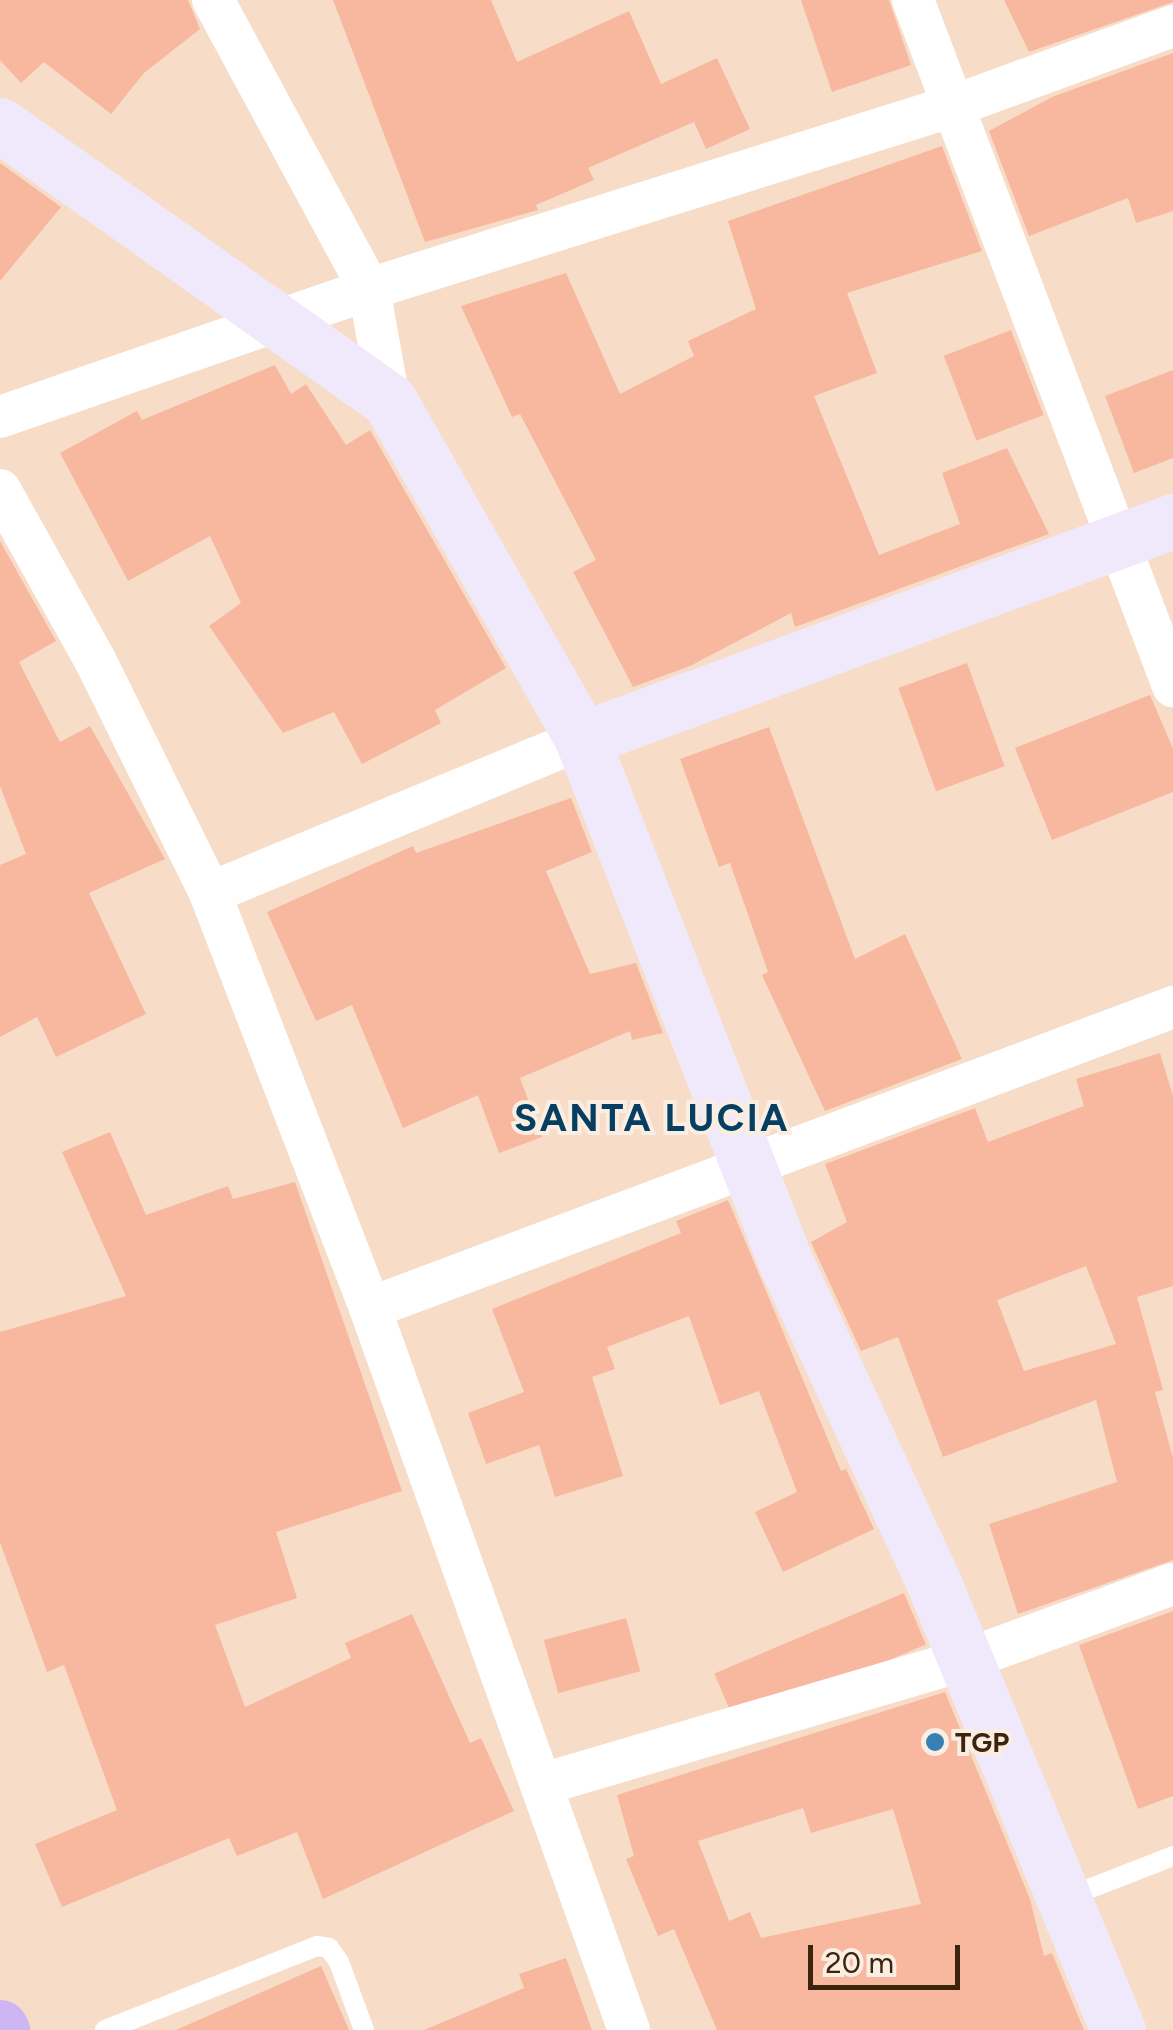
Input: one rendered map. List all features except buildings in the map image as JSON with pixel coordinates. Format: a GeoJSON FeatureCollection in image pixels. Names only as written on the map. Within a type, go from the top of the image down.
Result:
{"type":"FeatureCollection","features":[{"type":"Feature","properties":{"kind":"street"},"geometry":{"type":"LineString","coordinates":[[213,0],[369,289],[389,400],[582,738],[748,1167],[965,1660],[1118,2030]]}},
{"type":"Feature","properties":{"kind":"street"},"geometry":{"type":"LineString","coordinates":[[913,0],[1173,686]]}},
{"type":"Feature","properties":{"kind":"street"},"geometry":{"type":"LineString","coordinates":[[0,417],[369,289],[956,105],[1173,26]]}},
{"type":"Feature","properties":{"kind":"street"},"geometry":{"type":"LineString","coordinates":[[0,125],[272,322],[389,400]]}},
{"type":"Feature","properties":{"kind":"street"},"geometry":{"type":"LineString","coordinates":[[0,490],[95,660],[210,892],[370,1308],[629,2030]]}},
{"type":"Feature","properties":{"kind":"street"},"geometry":{"type":"LineString","coordinates":[[210,892],[582,738],[1173,521]]}},
{"type":"Feature","properties":{"kind":"street"},"geometry":{"type":"LineString","coordinates":[[370,1308],[1173,1007]]}},
{"type":"Feature","properties":{"kind":"street"},"geometry":{"type":"LineString","coordinates":[[543,1784],[965,1660],[1173,1584]]}},
{"type":"Feature","properties":{"kind":"lane"},"geometry":{"type":"LineString","coordinates":[[1064,1899],[1173,1856]]}},
{"type":"Feature","properties":{"kind":"lane"},"geometry":{"type":"LineString","coordinates":[[105,2030],[317,1946],[329,1948],[339,1962],[364,2030]]}},
{"type":"Feature","properties":{"kind":"place","name":"TGP"},"geometry":{"type":"Point","coordinates":[935,1742]}},
{"type":"Feature","properties":{"kind":"district","name":"SANTA LUCIA"},"geometry":{"type":"Point","coordinates":[652,1119]}}]}
